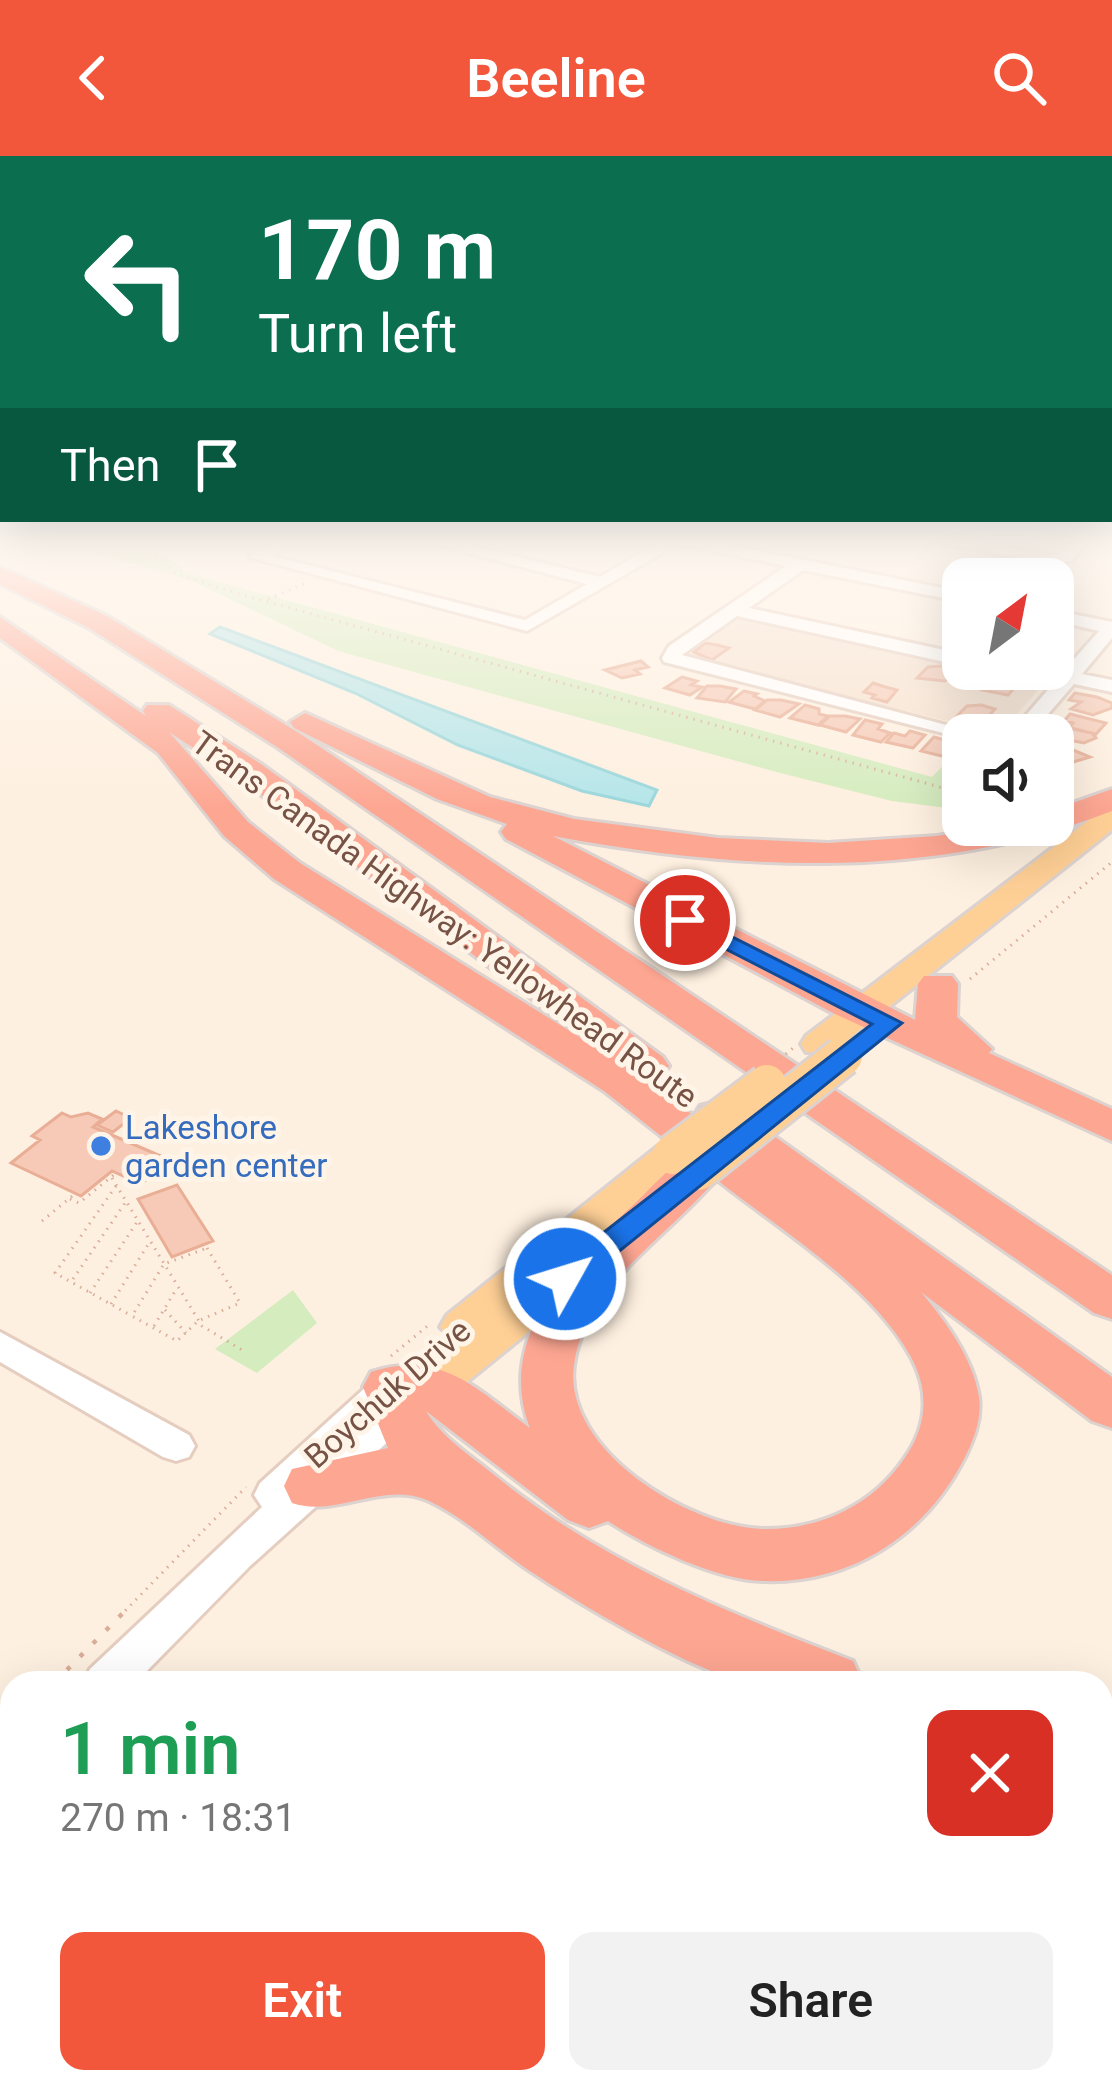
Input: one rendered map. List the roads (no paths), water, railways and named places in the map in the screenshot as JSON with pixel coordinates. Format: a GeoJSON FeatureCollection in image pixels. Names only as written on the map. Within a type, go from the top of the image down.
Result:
{"type":"FeatureCollection","features":[{"type":"Feature","properties":{"kind":"highway"},"geometry":{"type":"LineString","coordinates":[[11,629],[169,746],[236,830],[286,871],[619,1081],[848,1254],[918,1322],[950,1390],[952,1422],[925,1480],[895,1513],[859,1536],[759,1556],[697,1556],[650,1540],[407,1394],[406,1429],[487,1506]]}},
{"type":"Feature","properties":{"kind":"highway","name":"Trans Canada Highway: Yellowhead Route"},"geometry":{"type":"LineString","coordinates":[[14,629],[250,771],[1112,1406]]}},
{"type":"Feature","properties":{"kind":"highway","name":"Trans Canada Highway: Yellowhead Route"},"geometry":{"type":"LineString","coordinates":[[110,629],[344,777],[1112,1300]]}},
{"type":"Feature","properties":{"kind":"highway"},"geometry":{"type":"LineString","coordinates":[[113,629],[401,771],[876,1017],[1068,1102]]}},
{"type":"Feature","properties":{"kind":"highway"},"geometry":{"type":"LineString","coordinates":[[401,771],[541,824],[727,851],[882,851],[942,844]]}},
{"type":"Feature","properties":{"kind":"highway"},"geometry":{"type":"LineString","coordinates":[[1074,814],[1112,799]]}},
{"type":"Feature","properties":{"kind":"highway"},"geometry":{"type":"LineString","coordinates":[[938,984],[935,1022],[947,1033],[1112,1126]]}},
{"type":"Feature","properties":{"kind":"highway"},"geometry":{"type":"LineString","coordinates":[[685,1163],[572,1300],[556,1330],[547,1364],[548,1400],[564,1442],[585,1472],[620,1499],[659,1525],[759,1556]]}},
{"type":"Feature","properties":{"kind":"highway"},"geometry":{"type":"LineString","coordinates":[[314,1486],[385,1468],[442,1479],[586,1575],[658,1616],[799,1671]]}},
{"type":"Feature","properties":{"kind":"main road","name":"Boychuk Drive"},"geometry":{"type":"LineString","coordinates":[[407,1394],[685,1163],[876,1017],[1112,816]]}},
{"type":"Feature","properties":{"kind":"main road","name":"Boychuk Drive"},"geometry":{"type":"LineString","coordinates":[[876,1017],[938,984],[1112,842]]}},
{"type":"Feature","properties":{"kind":"street"},"geometry":{"type":"LineString","coordinates":[[707,629],[671,658],[942,727]]}},
{"type":"Feature","properties":{"kind":"street"},"geometry":{"type":"LineString","coordinates":[[824,629],[942,655]]}},
{"type":"Feature","properties":{"kind":"street"},"geometry":{"type":"LineString","coordinates":[[1074,670],[1111,629]]}},
{"type":"Feature","properties":{"kind":"street"},"geometry":{"type":"LineString","coordinates":[[1074,676],[1112,676]]}},
{"type":"Feature","properties":{"kind":"street"},"geometry":{"type":"LineString","coordinates":[[1074,677],[1112,686]]}},
{"type":"Feature","properties":{"kind":"street"},"geometry":{"type":"LineString","coordinates":[[1037,714],[1057,690]]}},
{"type":"Feature","properties":{"kind":"street"},"geometry":{"type":"LineString","coordinates":[[0,1345],[176,1446]]}},
{"type":"Feature","properties":{"kind":"street","name":"Boychuk Drive"},"geometry":{"type":"LineString","coordinates":[[142,1643],[407,1394]]}},
{"type":"Feature","properties":{"kind":"street","name":"Boychuk Drive"},"geometry":{"type":"LineString","coordinates":[[116,1671],[214,1556],[297,1470],[407,1394]]}},
{"type":"Feature","properties":{"kind":"water"},"geometry":{"type":"Polygon","coordinates":[[[226,629],[657,790],[649,806],[582,791],[458,745],[355,693],[210,634],[226,629]]]}},
{"type":"Feature","properties":{"kind":"place","name":"Lakeshore garden center"},"geometry":{"type":"Point","coordinates":[101,1146]}}]}
